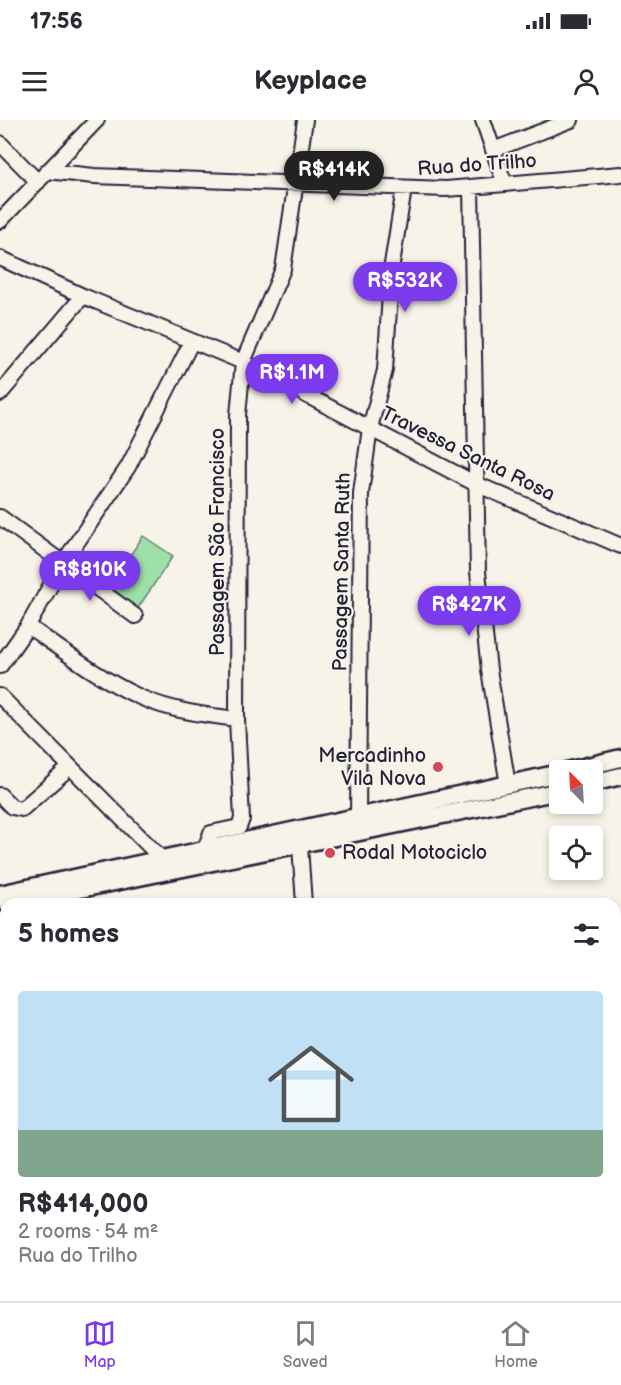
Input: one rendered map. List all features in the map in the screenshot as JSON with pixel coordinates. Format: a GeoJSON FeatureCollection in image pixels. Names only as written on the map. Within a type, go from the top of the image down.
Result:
{"type":"FeatureCollection","features":[{"type":"Feature","properties":{"kind":"main road"},"geometry":{"type":"LineString","coordinates":[[603,762],[621,758]]}},
{"type":"Feature","properties":{"kind":"main road"},"geometry":{"type":"LineString","coordinates":[[0,894],[549,776]]}},
{"type":"Feature","properties":{"kind":"main road"},"geometry":{"type":"LineString","coordinates":[[603,780],[621,776]]}},
{"type":"Feature","properties":{"kind":"main road"},"geometry":{"type":"LineString","coordinates":[[42,898],[549,793]]}},
{"type":"Feature","properties":{"kind":"street"},"geometry":{"type":"LineString","coordinates":[[0,221],[97,120]]}},
{"type":"Feature","properties":{"kind":"street","name":"Passagem São Francisco"},"geometry":{"type":"LineString","coordinates":[[205,849],[211,833],[236,828],[241,824],[237,719],[237,434],[243,362],[283,269],[305,120]]}},
{"type":"Feature","properties":{"kind":"street"},"geometry":{"type":"LineString","coordinates":[[483,120],[504,182]]}},
{"type":"Feature","properties":{"kind":"street"},"geometry":{"type":"LineString","coordinates":[[494,150],[571,120]]}},
{"type":"Feature","properties":{"kind":"street"},"geometry":{"type":"LineString","coordinates":[[0,142],[43,176]]}},
{"type":"Feature","properties":{"kind":"street","name":"Rua do Trilho"},"geometry":{"type":"LineString","coordinates":[[43,176],[94,176],[404,189],[471,188],[504,182],[621,174]]}},
{"type":"Feature","properties":{"kind":"street"},"geometry":{"type":"LineString","coordinates":[[471,188],[478,572],[508,785]]}},
{"type":"Feature","properties":{"kind":"street","name":"Passagem Santa Ruth"},"geometry":{"type":"LineString","coordinates":[[358,815],[359,525],[364,464],[370,428],[385,370],[392,264],[404,189]]}},
{"type":"Feature","properties":{"kind":"street","name":"Travessa Santa Rosa"},"geometry":{"type":"LineString","coordinates":[[0,258],[83,296],[243,362],[476,484],[621,546]]}},
{"type":"Feature","properties":{"kind":"street"},"geometry":{"type":"LineString","coordinates":[[0,394],[83,296]]}},
{"type":"Feature","properties":{"kind":"street"},"geometry":{"type":"LineString","coordinates":[[0,666],[28,626],[63,563],[128,467],[192,341]]}},
{"type":"Feature","properties":{"kind":"street"},"geometry":{"type":"LineString","coordinates":[[0,517],[135,616]]}},
{"type":"Feature","properties":{"kind":"street"},"geometry":{"type":"LineString","coordinates":[[28,626],[107,680],[143,698],[184,711],[237,719]]}},
{"type":"Feature","properties":{"kind":"street"},"geometry":{"type":"LineString","coordinates":[[0,696],[69,768],[162,858]]}},
{"type":"Feature","properties":{"kind":"street"},"geometry":{"type":"LineString","coordinates":[[0,795],[15,809],[22,809],[69,768]]}},
{"type":"Feature","properties":{"kind":"street"},"geometry":{"type":"LineString","coordinates":[[300,846],[304,898]]}},
{"type":"Feature","properties":{"kind":"green space"},"geometry":{"type":"Polygon","coordinates":[[[143,536],[173,556],[136,611],[106,591],[143,536]]]}},
{"type":"Feature","properties":{"kind":"place","name":"Mercadinho Vila Nova"},"geometry":{"type":"Point","coordinates":[438,767]}},
{"type":"Feature","properties":{"kind":"place","name":"Rodal Motociclo"},"geometry":{"type":"Point","coordinates":[330,853]}}]}
